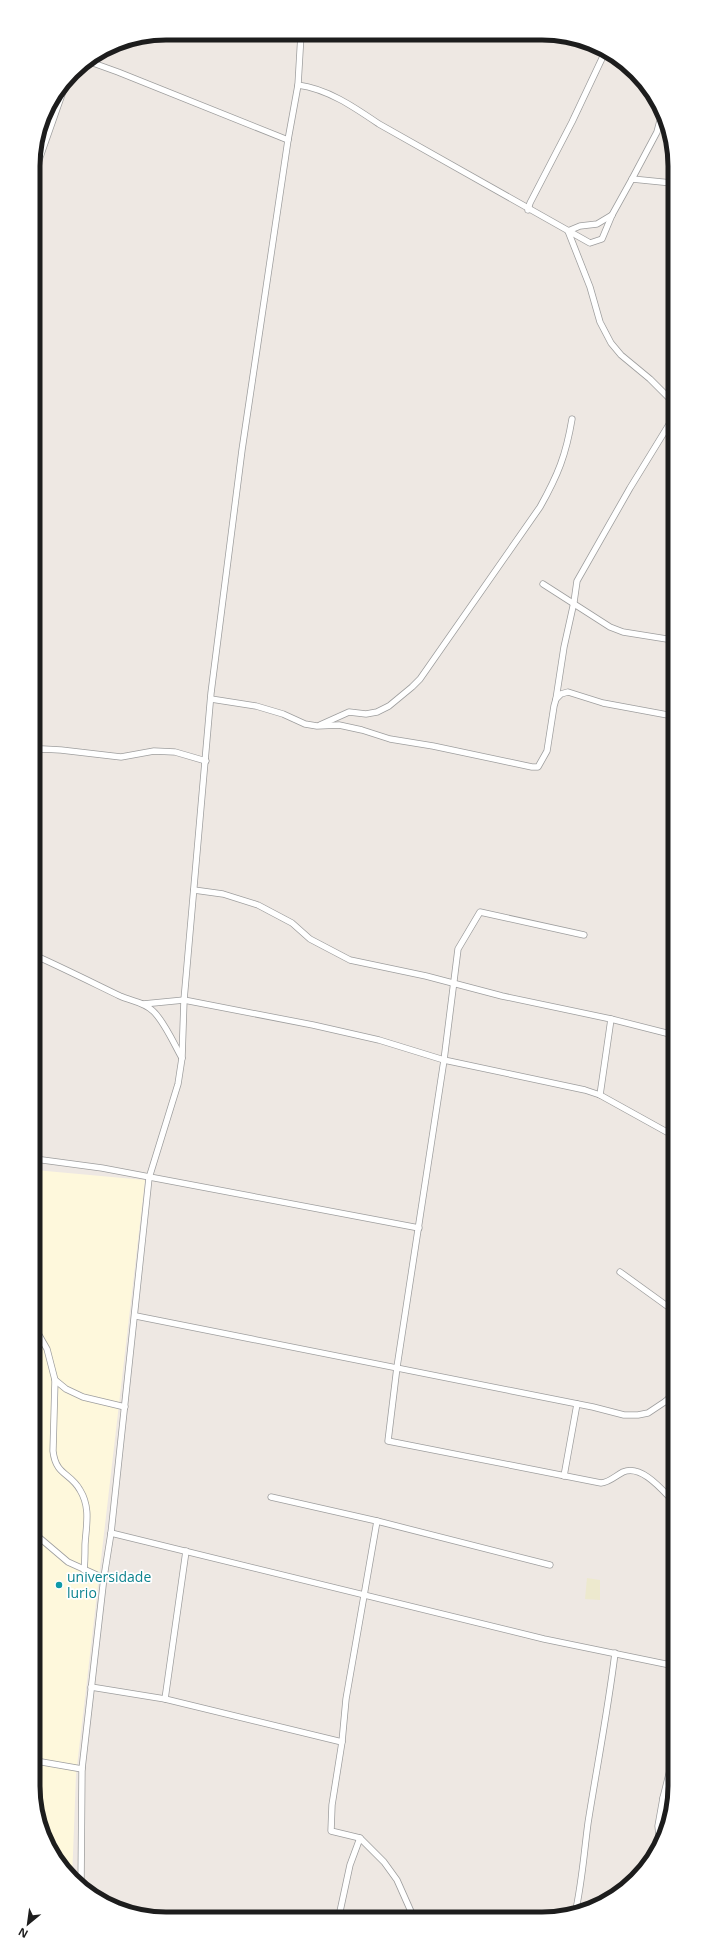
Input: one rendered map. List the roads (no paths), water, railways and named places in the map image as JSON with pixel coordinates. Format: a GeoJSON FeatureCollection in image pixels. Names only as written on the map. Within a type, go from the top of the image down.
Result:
{"type":"FeatureCollection","features":[{"type":"Feature","properties":{"kind":"street"},"geometry":{"type":"LineString","coordinates":[[81,1879],[82,1769],[136,1316],[149,1178],[178,1084],[182,1058],[184,1000],[211,699],[242,450],[288,140],[298,85],[301,40]]}},
{"type":"Feature","properties":{"kind":"street"},"geometry":{"type":"LineString","coordinates":[[528,210],[530,203],[572,122],[603,56]]}},
{"type":"Feature","properties":{"kind":"street"},"geometry":{"type":"LineString","coordinates":[[93,63],[288,140]]}},
{"type":"Feature","properties":{"kind":"street"},"geometry":{"type":"LineString","coordinates":[[298,85],[316,88],[353,107],[379,124],[528,210],[590,243],[602,239],[612,215],[657,132],[660,122]]}},
{"type":"Feature","properties":{"kind":"street"},"geometry":{"type":"LineString","coordinates":[[40,157],[61,96]]}},
{"type":"Feature","properties":{"kind":"street"},"geometry":{"type":"LineString","coordinates":[[632,179],[668,183]]}},
{"type":"Feature","properties":{"kind":"street"},"geometry":{"type":"LineString","coordinates":[[568,231],[580,226],[597,224],[612,215]]}},
{"type":"Feature","properties":{"kind":"street"},"geometry":{"type":"LineString","coordinates":[[568,231],[590,287],[600,322],[611,343],[621,355],[650,379],[668,397]]}},
{"type":"Feature","properties":{"kind":"street"},"geometry":{"type":"LineString","coordinates":[[317,726],[349,712],[366,714],[377,712],[389,706],[420,679],[540,507],[554,482],[567,449],[572,419]]}},
{"type":"Feature","properties":{"kind":"street"},"geometry":{"type":"LineString","coordinates":[[211,699],[256,706],[283,714],[305,724],[317,726],[339,725],[362,730],[390,739],[433,746],[505,762],[538,767],[547,751],[564,647],[577,581],[630,488],[668,426]]}},
{"type":"Feature","properties":{"kind":"street"},"geometry":{"type":"LineString","coordinates":[[543,584],[574,602],[610,627],[623,632],[668,639]]}},
{"type":"Feature","properties":{"kind":"street"},"geometry":{"type":"LineString","coordinates":[[556,698],[561,694],[568,692],[603,703],[668,715]]}},
{"type":"Feature","properties":{"kind":"street"},"geometry":{"type":"LineString","coordinates":[[40,750],[62,750],[121,757],[161,751],[175,752],[206,761]]}},
{"type":"Feature","properties":{"kind":"street"},"geometry":{"type":"LineString","coordinates":[[194,890],[223,894],[258,905],[292,923],[310,939],[350,960],[453,983],[502,996],[611,1019],[668,1033]]}},
{"type":"Feature","properties":{"kind":"street"},"geometry":{"type":"LineString","coordinates":[[584,935],[480,912],[458,949],[444,1060],[397,1367],[388,1441],[601,1483],[609,1482],[623,1472],[632,1471],[652,1481],[668,1496]]}},
{"type":"Feature","properties":{"kind":"street"},"geometry":{"type":"LineString","coordinates":[[40,958],[82,976],[121,997],[143,1004],[158,1016],[182,1058]]}},
{"type":"Feature","properties":{"kind":"street"},"geometry":{"type":"LineString","coordinates":[[143,1004],[184,1000],[379,1040],[444,1060],[585,1090],[600,1095],[668,1133]]}},
{"type":"Feature","properties":{"kind":"street"},"geometry":{"type":"LineString","coordinates":[[600,1095],[611,1019]]}},
{"type":"Feature","properties":{"kind":"street"},"geometry":{"type":"LineString","coordinates":[[40,1160],[102,1168],[419,1228]]}},
{"type":"Feature","properties":{"kind":"street"},"geometry":{"type":"LineString","coordinates":[[620,1272],[668,1307]]}},
{"type":"Feature","properties":{"kind":"street"},"geometry":{"type":"LineString","coordinates":[[136,1316],[397,1367],[624,1415],[648,1413],[666,1400]]}},
{"type":"Feature","properties":{"kind":"street"},"geometry":{"type":"LineString","coordinates":[[40,1337],[47,1350],[55,1380],[54,1463],[77,1486],[86,1505],[88,1524],[85,1543],[84,1570]]}},
{"type":"Feature","properties":{"kind":"street"},"geometry":{"type":"LineString","coordinates":[[55,1380],[66,1389],[83,1396],[125,1407]]}},
{"type":"Feature","properties":{"kind":"street"},"geometry":{"type":"LineString","coordinates":[[564,1476],[577,1404]]}},
{"type":"Feature","properties":{"kind":"street"},"geometry":{"type":"LineString","coordinates":[[271,1497],[377,1521],[550,1565]]}},
{"type":"Feature","properties":{"kind":"street"},"geometry":{"type":"LineString","coordinates":[[377,1521],[346,1699],[342,1742],[332,1805],[331,1831],[360,1838],[384,1862],[397,1880],[411,1912]]}},
{"type":"Feature","properties":{"kind":"street"},"geometry":{"type":"LineString","coordinates":[[111,1533],[544,1639],[668,1665]]}},
{"type":"Feature","properties":{"kind":"street"},"geometry":{"type":"LineString","coordinates":[[40,1538],[68,1562],[99,1576]]}},
{"type":"Feature","properties":{"kind":"street"},"geometry":{"type":"LineString","coordinates":[[165,1699],[186,1551]]}},
{"type":"Feature","properties":{"kind":"street"},"geometry":{"type":"LineString","coordinates":[[576,1907],[582,1879],[588,1824],[606,1722],[615,1653]]}},
{"type":"Feature","properties":{"kind":"street"},"geometry":{"type":"LineString","coordinates":[[91,1687],[165,1699],[342,1742]]}},
{"type":"Feature","properties":{"kind":"street"},"geometry":{"type":"LineString","coordinates":[[40,1763],[82,1769]]}},
{"type":"Feature","properties":{"kind":"street"},"geometry":{"type":"LineString","coordinates":[[659,1832],[658,1826],[668,1778]]}},
{"type":"Feature","properties":{"kind":"street"},"geometry":{"type":"LineString","coordinates":[[663,1798],[667,1800]]}},
{"type":"Feature","properties":{"kind":"street"},"geometry":{"type":"LineString","coordinates":[[340,1912],[350,1865],[360,1838]]}},
{"type":"Feature","properties":{"kind":"place","name":"universidade lurio"},"geometry":{"type":"Point","coordinates":[59,1585]}}]}
